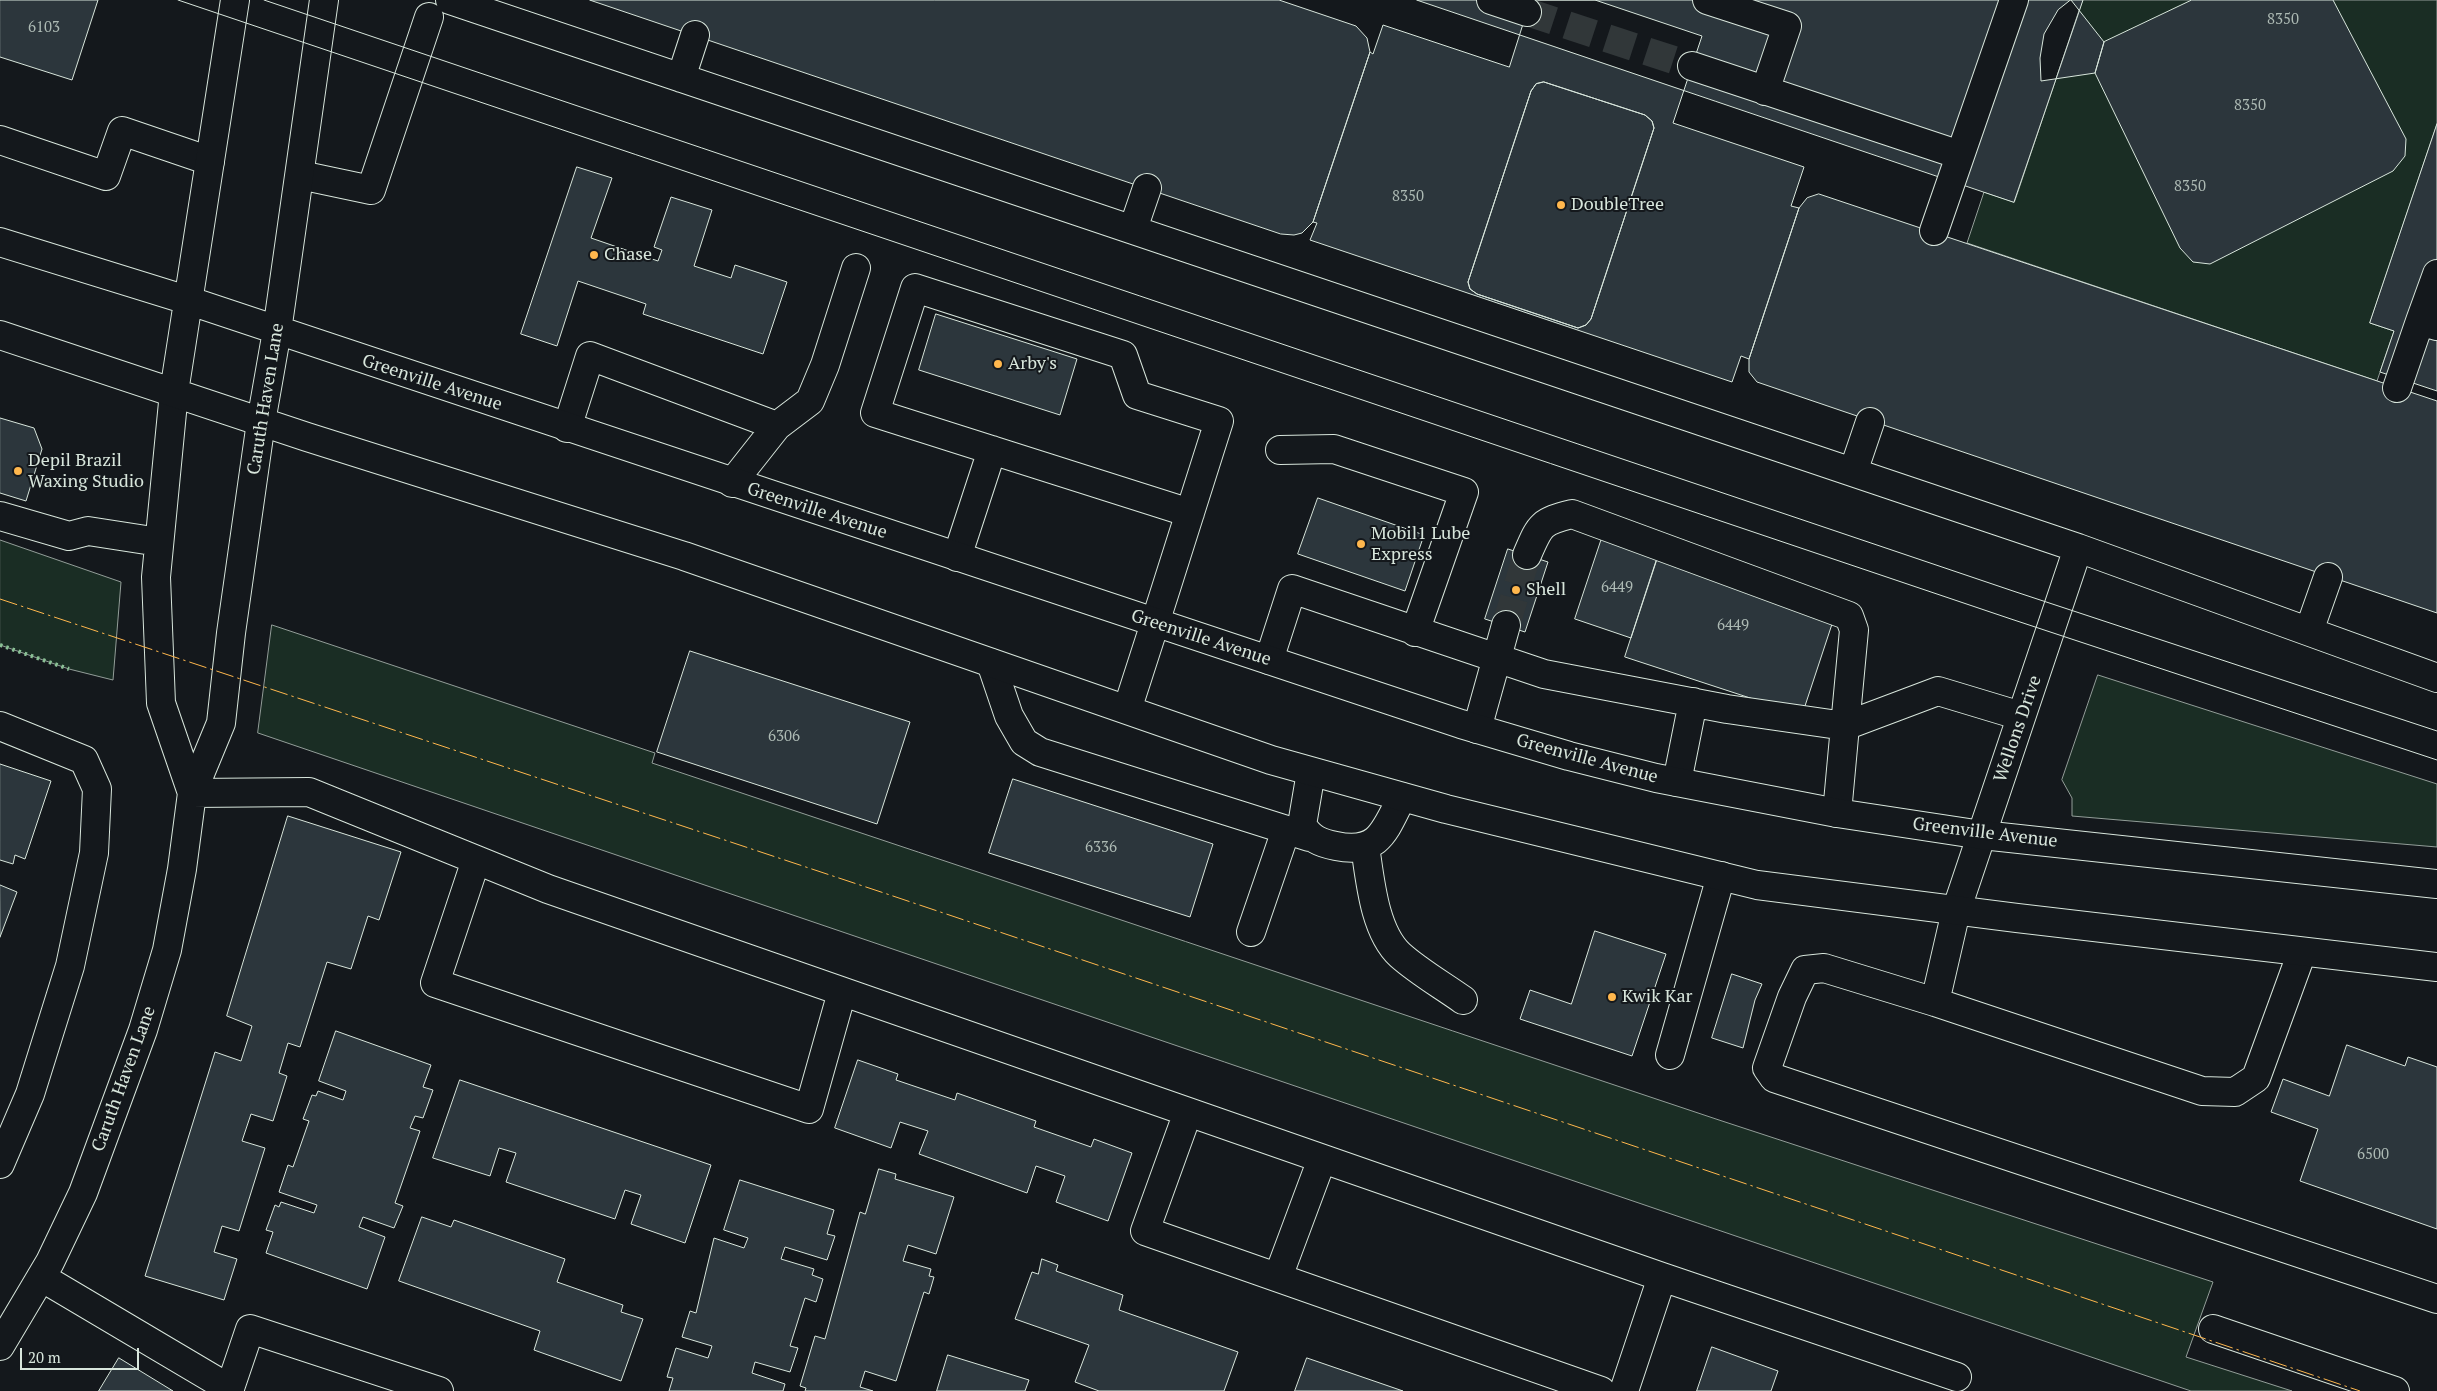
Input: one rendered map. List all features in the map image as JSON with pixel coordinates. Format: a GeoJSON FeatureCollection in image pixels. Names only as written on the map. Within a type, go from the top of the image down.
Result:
{"type":"FeatureCollection","features":[{"type":"Feature","properties":{"kind":"main road","name":"Caruth Haven Lane"},"geometry":{"type":"LineString","coordinates":[[192,793],[160,703],[156,577],[174,392],[235,0]]}},
{"type":"Feature","properties":{"kind":"main road","name":"Caruth Haven Lane"},"geometry":{"type":"LineString","coordinates":[[0,1346],[41,1277],[83,1193],[143,1030],[167,950],[182,869],[192,793],[221,723],[231,633],[261,422],[277,331],[324,0]]}},
{"type":"Feature","properties":{"kind":"main road"},"geometry":{"type":"LineString","coordinates":[[450,0],[2078,548],[2437,678]]}},
{"type":"Feature","properties":{"kind":"main road"},"geometry":{"type":"LineString","coordinates":[[1491,0],[1527,12]]}},
{"type":"Feature","properties":{"kind":"main road"},"geometry":{"type":"LineString","coordinates":[[1707,0],[1787,26],[1765,91]]}},
{"type":"Feature","properties":{"kind":"main road"},"geometry":{"type":"LineString","coordinates":[[1934,231],[2014,0]]}},
{"type":"Feature","properties":{"kind":"main road"},"geometry":{"type":"LineString","coordinates":[[300,174],[371,190],[429,16]]}},
{"type":"Feature","properties":{"kind":"main road"},"geometry":{"type":"LineString","coordinates":[[681,78],[694,35]]}},
{"type":"Feature","properties":{"kind":"main road"},"geometry":{"type":"LineString","coordinates":[[1692,66],[1960,155]]}},
{"type":"Feature","properties":{"kind":"main road"},"geometry":{"type":"LineString","coordinates":[[0,140],[106,176],[122,131],[210,161]]}},
{"type":"Feature","properties":{"kind":"main road"},"geometry":{"type":"LineString","coordinates":[[1133,230],[1147,188]]}},
{"type":"Feature","properties":{"kind":"main road","name":"Greenville Avenue"},"geometry":{"type":"LineString","coordinates":[[0,242],[187,300],[1477,730],[1569,756],[1678,782],[1837,813],[1982,834],[2437,884]]}},
{"type":"Feature","properties":{"kind":"main road"},"geometry":{"type":"LineString","coordinates":[[732,483],[778,426],[810,401],[825,365],[856,268]]}},
{"type":"Feature","properties":{"kind":"main road"},"geometry":{"type":"LineString","coordinates":[[2396,388],[2429,324],[2437,274]]}},
{"type":"Feature","properties":{"kind":"main road"},"geometry":{"type":"LineString","coordinates":[[1127,710],[1155,623],[1190,513],[1219,421],[1137,395],[1123,355],[915,288],[875,413],[1190,513]]}},
{"type":"Feature","properties":{"kind":"main road"},"geometry":{"type":"LineString","coordinates":[[0,335],[261,422],[684,556],[1272,760],[1402,797],[1757,885],[1956,911],[2437,968]]}},
{"type":"Feature","properties":{"kind":"main road"},"geometry":{"type":"LineString","coordinates":[[567,428],[590,356],[778,426]]}},
{"type":"Feature","properties":{"kind":"main road"},"geometry":{"type":"LineString","coordinates":[[1853,472],[1870,422]]}},
{"type":"Feature","properties":{"kind":"main road"},"geometry":{"type":"LineString","coordinates":[[1280,450],[1334,448],[1464,492],[1415,632]]}},
{"type":"Feature","properties":{"kind":"main road"},"geometry":{"type":"LineString","coordinates":[[957,557],[992,450]]}},
{"type":"Feature","properties":{"kind":"main road"},"geometry":{"type":"LineString","coordinates":[[1527,555],[1538,530],[1549,520],[1572,514],[1849,616],[1854,630],[1837,813]]}},
{"type":"Feature","properties":{"kind":"main road"},"geometry":{"type":"LineString","coordinates":[[0,516],[69,536],[88,532],[159,542]]}},
{"type":"Feature","properties":{"kind":"main road","name":"Wellons Drive"},"geometry":{"type":"LineString","coordinates":[[1935,1002],[1956,911],[2078,548]]}},
{"type":"Feature","properties":{"kind":"main road"},"geometry":{"type":"LineString","coordinates":[[2308,631],[2328,576]]}},
{"type":"Feature","properties":{"kind":"main road"},"geometry":{"type":"LineString","coordinates":[[1269,660],[1292,589],[1497,660],[1544,674],[1728,709],[1845,726],[1938,691],[2022,716]]}},
{"type":"Feature","properties":{"kind":"main road"},"geometry":{"type":"LineString","coordinates":[[1477,730],[1506,626]]}},
{"type":"Feature","properties":{"kind":"main road"},"geometry":{"type":"LineString","coordinates":[[991,663],[1009,716],[1024,742],[1040,752],[1297,833],[1322,844],[1350,849],[1366,846],[1384,832],[1402,797]]}},
{"type":"Feature","properties":{"kind":"main road"},"geometry":{"type":"LineString","coordinates":[[1678,782],[1693,702]]}},
{"type":"Feature","properties":{"kind":"main road"},"geometry":{"type":"LineString","coordinates":[[0,726],[84,760],[97,789],[94,853],[70,966],[30,1094],[0,1164]]}},
{"type":"Feature","properties":{"kind":"main road"},"geometry":{"type":"LineString","coordinates":[[1251,932],[1302,825],[1311,772]]}},
{"type":"Feature","properties":{"kind":"main road"},"geometry":{"type":"LineString","coordinates":[[192,793],[309,792],[548,889],[1662,1277],[1957,1377]]}},
{"type":"Feature","properties":{"kind":"main road"},"geometry":{"type":"LineString","coordinates":[[1366,846],[1372,901],[1390,942],[1399,954],[1463,1000]]}},
{"type":"Feature","properties":{"kind":"main road"},"geometry":{"type":"LineString","coordinates":[[476,860],[435,983],[809,1109],[842,992]]}},
{"type":"Feature","properties":{"kind":"main road"},"geometry":{"type":"LineString","coordinates":[[1670,1055],[1721,876]]}},
{"type":"Feature","properties":{"kind":"main road"},"geometry":{"type":"LineString","coordinates":[[2302,952],[2256,1078],[2235,1092],[2202,1092],[1935,1002],[1824,968],[1805,970],[1792,997],[1767,1068],[1774,1078],[2437,1299]]}},
{"type":"Feature","properties":{"kind":"main road"},"geometry":{"type":"LineString","coordinates":[[1188,1112],[1145,1230],[1601,1391]]}},
{"type":"Feature","properties":{"kind":"main road"},"geometry":{"type":"LineString","coordinates":[[1278,1277],[1322,1158]]}},
{"type":"Feature","properties":{"kind":"main road"},"geometry":{"type":"LineString","coordinates":[[41,1277],[230,1390],[250,1328],[439,1391]]}},
{"type":"Feature","properties":{"kind":"main road"},"geometry":{"type":"LineString","coordinates":[[1624,1391],[1662,1277]]}},
{"type":"Feature","properties":{"kind":"main road"},"geometry":{"type":"LineString","coordinates":[[2213,1328],[2395,1391]]}},
{"type":"Feature","properties":{"kind":"green space"},"geometry":{"type":"Polygon","coordinates":[[[2083,0],[2437,0],[2437,124],[2370,323],[2394,331],[2377,381],[1967,243],[1984,192],[2014,202],[2083,0]]]}},
{"type":"Feature","properties":{"kind":"green space"},"geometry":{"type":"Polygon","coordinates":[[[0,540],[121,582],[113,680],[69,669],[0,645],[0,540]]]}},
{"type":"Feature","properties":{"kind":"green space"},"geometry":{"type":"Polygon","coordinates":[[[272,625],[655,753],[652,763],[1719,1120],[2213,1282],[2186,1357],[2292,1391],[2191,1391],[258,733],[272,625]]]}},
{"type":"Feature","properties":{"kind":"green space"},"geometry":{"type":"Polygon","coordinates":[[[2098,675],[2437,784],[2437,847],[2072,816],[2072,798],[2062,780],[2098,675]]]}},
{"type":"Feature","properties":{"kind":"building"},"geometry":{"type":"Polygon","coordinates":[[[0,0],[98,0],[72,80],[0,57],[0,0]]]}},
{"type":"Feature","properties":{"kind":"building"},"geometry":{"type":"Polygon","coordinates":[[[590,0],[1279,0],[1356,26],[1367,38],[1370,52],[1313,222],[1302,233],[1294,235],[1281,234],[590,0]]]}},
{"type":"Feature","properties":{"kind":"building"},"geometry":{"type":"Polygon","coordinates":[[[1417,0],[2083,0],[2014,202],[1417,0]]]}},
{"type":"Feature","properties":{"kind":"building"},"geometry":{"type":"Polygon","coordinates":[[[1531,0],[1595,0],[1702,36],[1673,123],[1804,167],[1791,206],[1799,208],[1749,359],[1741,356],[1732,382],[1310,240],[1317,223],[1313,222],[1370,52],[1373,54],[1383,25],[1509,67],[1531,0]],[[1544,82],[1536,84],[1531,91],[1468,282],[1470,289],[1477,294],[1578,328],[1586,325],[1591,319],[1654,128],[1652,121],[1645,115],[1544,82]]]}},
{"type":"Feature","properties":{"kind":"building"},"geometry":{"type":"Polygon","coordinates":[[[2071,0],[2104,42],[2095,73],[2041,81],[2040,58],[2044,34],[2058,10],[2071,0]]]}},
{"type":"Feature","properties":{"kind":"building"},"geometry":{"type":"Polygon","coordinates":[[[2192,0],[2333,0],[2406,139],[2405,156],[2393,171],[2210,264],[2193,262],[2180,248],[2095,73],[2104,42],[2192,0]]]}},
{"type":"Feature","properties":{"kind":"building","name":"DoubleTree"},"geometry":{"type":"Polygon","coordinates":[[[1544,82],[1645,115],[1652,121],[1654,128],[1591,319],[1586,325],[1578,328],[1477,294],[1470,289],[1468,282],[1531,91],[1536,84],[1544,82]]]}},
{"type":"Feature","properties":{"kind":"building"},"geometry":{"type":"Polygon","coordinates":[[[2437,124],[2437,391],[2380,372],[2394,331],[2370,323],[2437,124]]]}},
{"type":"Feature","properties":{"kind":"building","name":"Chase"},"geometry":{"type":"Polygon","coordinates":[[[577,167],[612,178],[591,238],[658,261],[662,250],[654,247],[671,197],[712,210],[694,266],[731,278],[735,265],[787,282],[763,354],[643,314],[646,304],[578,281],[557,346],[521,334],[577,167]]]}},
{"type":"Feature","properties":{"kind":"building"},"geometry":{"type":"Polygon","coordinates":[[[1819,194],[2437,401],[2437,613],[1757,382],[1749,372],[1749,359],[1799,208],[1807,198],[1819,194]]]}},
{"type":"Feature","properties":{"kind":"building","name":"Arby's"},"geometry":{"type":"Polygon","coordinates":[[[936,314],[1077,359],[1060,415],[919,370],[936,314]]]}},
{"type":"Feature","properties":{"kind":"building","name":"Depil Brazil Waxing Studio"},"geometry":{"type":"Polygon","coordinates":[[[0,418],[34,428],[42,449],[26,501],[0,493],[0,418]]]}},
{"type":"Feature","properties":{"kind":"building","name":"Mobil1 Lube Express"},"geometry":{"type":"Polygon","coordinates":[[[1318,498],[1424,535],[1405,591],[1298,554],[1318,498]]]}},
{"type":"Feature","properties":{"kind":"building","name":"Shell"},"geometry":{"type":"Polygon","coordinates":[[[1602,538],[1658,556],[1631,638],[1575,619],[1602,538]]]}},
{"type":"Feature","properties":{"kind":"building","name":"Shell"},"geometry":{"type":"Polygon","coordinates":[[[1508,549],[1548,562],[1525,632],[1485,619],[1508,549]]]}},
{"type":"Feature","properties":{"kind":"building"},"geometry":{"type":"Polygon","coordinates":[[[1658,556],[1835,615],[1802,715],[1625,657],[1658,556]]]}},
{"type":"Feature","properties":{"kind":"building"},"geometry":{"type":"Polygon","coordinates":[[[690,651],[910,722],[877,824],[657,752],[690,651]]]}},
{"type":"Feature","properties":{"kind":"building"},"geometry":{"type":"Polygon","coordinates":[[[0,764],[51,781],[25,859],[15,855],[13,864],[0,860],[0,764]]]}},
{"type":"Feature","properties":{"kind":"building"},"geometry":{"type":"Polygon","coordinates":[[[1013,779],[1213,844],[1190,917],[989,853],[1013,779]]]}},
{"type":"Feature","properties":{"kind":"building"},"geometry":{"type":"Polygon","coordinates":[[[288,816],[401,852],[379,920],[368,916],[351,969],[327,962],[300,1047],[288,1043],[279,1073],[287,1076],[273,1121],[251,1114],[242,1141],[265,1148],[239,1231],[222,1226],[214,1252],[237,1259],[224,1300],[145,1276],[215,1052],[241,1061],[252,1026],[227,1016],[288,816]]]}},
{"type":"Feature","properties":{"kind":"building"},"geometry":{"type":"Polygon","coordinates":[[[0,885],[17,892],[0,937],[0,885]]]}},
{"type":"Feature","properties":{"kind":"building","name":"Kwik Kar"},"geometry":{"type":"Polygon","coordinates":[[[1595,931],[1666,954],[1632,1056],[1520,1019],[1530,990],[1571,1004],[1595,931]]]}},
{"type":"Feature","properties":{"kind":"building"},"geometry":{"type":"Polygon","coordinates":[[[1732,974],[1762,984],[1755,1000],[1743,1048],[1712,1038],[1732,974]]]}},
{"type":"Feature","properties":{"kind":"building"},"geometry":{"type":"Polygon","coordinates":[[[336,1031],[431,1065],[423,1087],[433,1090],[423,1118],[415,1116],[410,1128],[420,1131],[395,1203],[403,1206],[394,1228],[363,1217],[359,1227],[385,1237],[367,1289],[266,1253],[273,1232],[266,1230],[275,1205],[279,1207],[281,1202],[314,1213],[317,1205],[279,1192],[288,1165],[293,1167],[309,1121],[303,1119],[312,1095],[316,1096],[318,1091],[343,1100],[346,1091],[319,1081],[336,1031]]]}},
{"type":"Feature","properties":{"kind":"building"},"geometry":{"type":"Polygon","coordinates":[[[2347,1045],[2405,1066],[2408,1057],[2437,1067],[2437,1229],[2300,1181],[2318,1129],[2271,1112],[2283,1079],[2329,1096],[2347,1045]]]}},
{"type":"Feature","properties":{"kind":"building"},"geometry":{"type":"Polygon","coordinates":[[[858,1060],[898,1074],[896,1080],[955,1100],[957,1093],[1036,1121],[1034,1127],[1091,1147],[1094,1139],[1132,1153],[1108,1221],[1056,1202],[1065,1176],[1036,1166],[1027,1193],[919,1154],[928,1131],[900,1122],[891,1148],[835,1128],[858,1060]]]}},
{"type":"Feature","properties":{"kind":"building"},"geometry":{"type":"Polygon","coordinates":[[[460,1080],[711,1165],[685,1243],[631,1224],[641,1195],[625,1190],[615,1219],[506,1182],[516,1153],[499,1148],[490,1176],[433,1158],[460,1080]]]}},
{"type":"Feature","properties":{"kind":"building"},"geometry":{"type":"Polygon","coordinates":[[[879,1169],[896,1174],[895,1179],[954,1197],[936,1254],[908,1245],[903,1261],[931,1269],[929,1276],[934,1277],[929,1294],[924,1292],[896,1381],[865,1371],[860,1387],[873,1391],[805,1391],[806,1388],[800,1386],[815,1336],[825,1339],[860,1212],[865,1214],[879,1169]]]}},
{"type":"Feature","properties":{"kind":"building"},"geometry":{"type":"Polygon","coordinates":[[[740,1180],[834,1210],[827,1234],[835,1236],[827,1260],[785,1247],[781,1259],[814,1269],[812,1275],[823,1279],[816,1302],[805,1298],[790,1346],[798,1348],[790,1372],[755,1362],[752,1373],[785,1384],[783,1391],[669,1391],[673,1378],[667,1377],[676,1348],[708,1358],[712,1346],[682,1337],[690,1311],[696,1313],[714,1238],[744,1248],[748,1238],[724,1230],[740,1180]]]}},
{"type":"Feature","properties":{"kind":"building"},"geometry":{"type":"Polygon","coordinates":[[[422,1217],[451,1227],[454,1220],[565,1259],[557,1282],[623,1305],[621,1312],[643,1319],[621,1381],[534,1350],[540,1331],[399,1281],[422,1217]]]}},
{"type":"Feature","properties":{"kind":"building"},"geometry":{"type":"Polygon","coordinates":[[[1042,1259],[1058,1265],[1056,1271],[1123,1295],[1119,1310],[1238,1352],[1224,1391],[1099,1391],[1075,1382],[1089,1345],[1015,1319],[1032,1272],[1038,1274],[1042,1259]]]}},
{"type":"Feature","properties":{"kind":"building"},"geometry":{"type":"Polygon","coordinates":[[[1712,1347],[1778,1371],[1771,1391],[1697,1391],[1712,1347]]]}},
{"type":"Feature","properties":{"kind":"building"},"geometry":{"type":"Polygon","coordinates":[[[948,1355],[1029,1380],[1025,1391],[937,1391],[948,1355]]]}},
{"type":"Feature","properties":{"kind":"building"},"geometry":{"type":"Polygon","coordinates":[[[119,1358],[173,1391],[99,1391],[119,1358]]]}},
{"type":"Feature","properties":{"kind":"building"},"geometry":{"type":"Polygon","coordinates":[[[1307,1358],[1403,1391],[1295,1391],[1307,1358]]]}},
{"type":"Feature","properties":{"kind":"tunnel"},"geometry":{"type":"LineString","coordinates":[[1527,12],[1692,66]]}},
{"type":"Feature","properties":{"kind":"tunnel"},"geometry":{"type":"LineString","coordinates":[[1506,625],[1527,555]]}},
{"type":"Feature","properties":{"kind":"tram line"},"geometry":{"type":"LineString","coordinates":[[178,0],[2008,618],[2437,760]]}},
{"type":"Feature","properties":{"kind":"tram line"},"geometry":{"type":"LineString","coordinates":[[264,0],[2016,592],[2437,731]]}},
{"type":"Feature","properties":{"kind":"hedge"},"geometry":{"type":"LineString","coordinates":[[0,645],[69,669]]}},
{"type":"Feature","properties":{"kind":"power"},"geometry":{"type":"LineString","coordinates":[[0,599],[887,894],[2360,1391]]}},
{"type":"Feature","properties":{"kind":"place","name":"DoubleTree"},"geometry":{"type":"Point","coordinates":[1561,205]}},
{"type":"Feature","properties":{"kind":"place","name":"Chase"},"geometry":{"type":"Point","coordinates":[594,255]}},
{"type":"Feature","properties":{"kind":"place","name":"Arby's"},"geometry":{"type":"Point","coordinates":[998,364]}},
{"type":"Feature","properties":{"kind":"place","name":"Depil Brazil Waxing Studio"},"geometry":{"type":"Point","coordinates":[18,471]}},
{"type":"Feature","properties":{"kind":"place","name":"Mobil1 Lube Express"},"geometry":{"type":"Point","coordinates":[1361,544]}},
{"type":"Feature","properties":{"kind":"place","name":"Shell"},"geometry":{"type":"Point","coordinates":[1516,590]}},
{"type":"Feature","properties":{"kind":"place","name":"Kwik Kar"},"geometry":{"type":"Point","coordinates":[1612,997]}}]}
